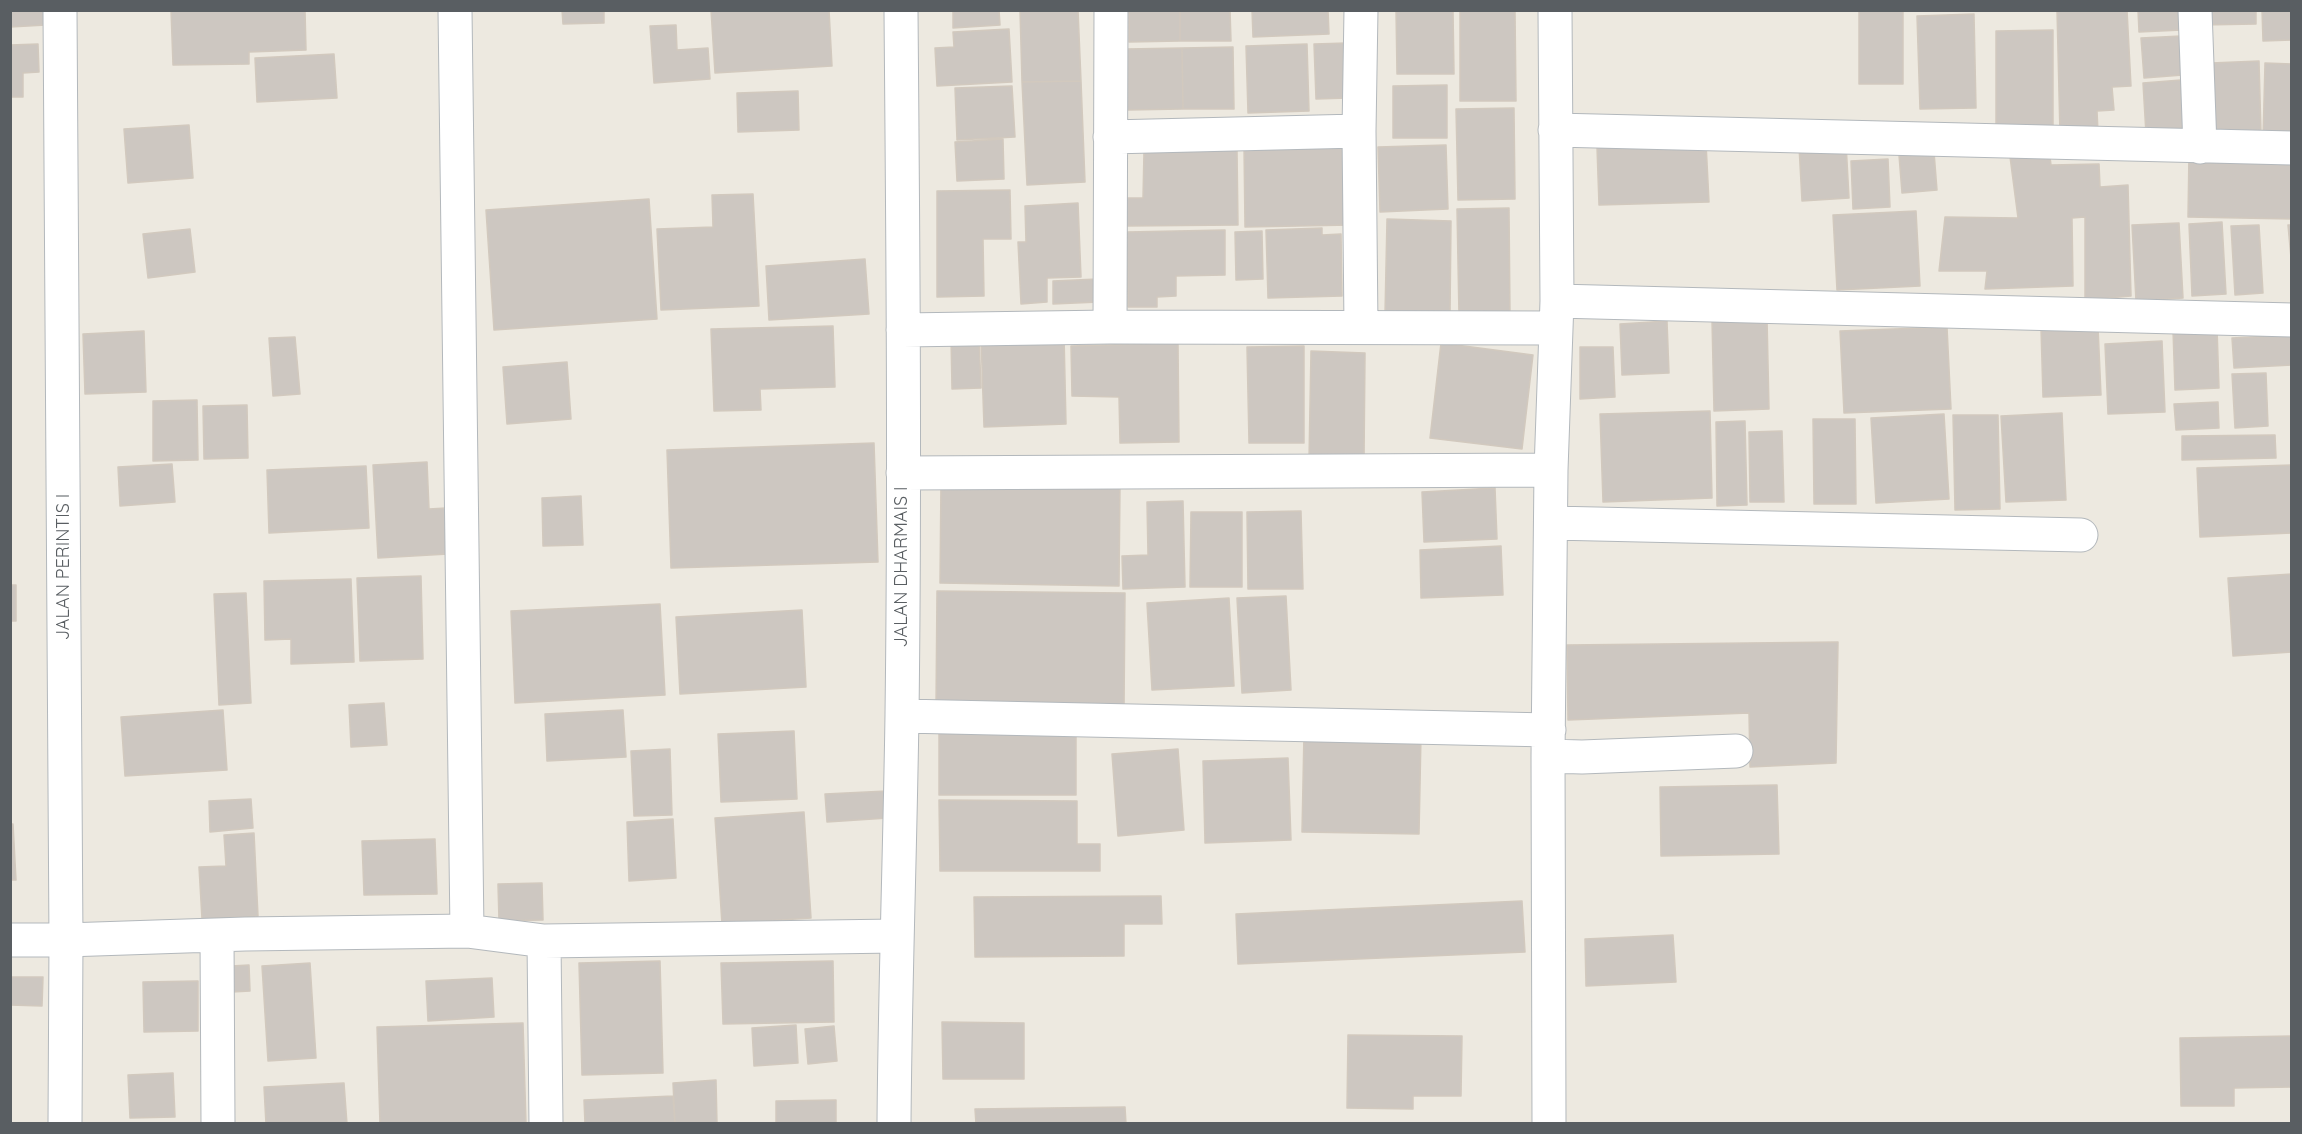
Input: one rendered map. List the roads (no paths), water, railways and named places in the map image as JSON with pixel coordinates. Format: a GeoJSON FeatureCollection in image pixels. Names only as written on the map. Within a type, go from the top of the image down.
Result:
{"type":"FeatureCollection","features":[{"type":"Feature","properties":{"kind":"street","name":"JALAN PERINTIS I"},"geometry":{"type":"LineString","coordinates":[[60,10],[66,940],[65,1124]]}},
{"type":"Feature","properties":{"kind":"street"},"geometry":{"type":"LineString","coordinates":[[455,10],[467,931]]}},
{"type":"Feature","properties":{"kind":"street","name":"JALAN DHARMAIS I"},"geometry":{"type":"LineString","coordinates":[[894,1124],[902,716],[903,330],[900,10]]}},
{"type":"Feature","properties":{"kind":"street"},"geometry":{"type":"LineString","coordinates":[[1110,327],[1111,10]]}},
{"type":"Feature","properties":{"kind":"street"},"geometry":{"type":"LineString","coordinates":[[1361,10],[1359,131],[1361,327]]}},
{"type":"Feature","properties":{"kind":"street"},"geometry":{"type":"LineString","coordinates":[[1549,1124],[1551,470],[1556,315],[1555,10]]}},
{"type":"Feature","properties":{"kind":"street"},"geometry":{"type":"LineString","coordinates":[[2195,10],[2200,147]]}},
{"type":"Feature","properties":{"kind":"street"},"geometry":{"type":"LineString","coordinates":[[1555,130],[2292,148]]}},
{"type":"Feature","properties":{"kind":"street"},"geometry":{"type":"LineString","coordinates":[[1110,137],[1359,131]]}},
{"type":"Feature","properties":{"kind":"street"},"geometry":{"type":"LineString","coordinates":[[903,330],[1361,327],[1556,315],[2292,320]]}},
{"type":"Feature","properties":{"kind":"street"},"geometry":{"type":"LineString","coordinates":[[903,473],[1551,470]]}},
{"type":"Feature","properties":{"kind":"street"},"geometry":{"type":"LineString","coordinates":[[1552,523],[2081,534]]}},
{"type":"Feature","properties":{"kind":"street"},"geometry":{"type":"LineString","coordinates":[[902,716],[1549,743],[1582,757],[1736,751]]}},
{"type":"Feature","properties":{"kind":"street"},"geometry":{"type":"LineString","coordinates":[[10,940],[467,931],[544,941],[896,936]]}},
{"type":"Feature","properties":{"kind":"street"},"geometry":{"type":"LineString","coordinates":[[217,936],[218,1124]]}},
{"type":"Feature","properties":{"kind":"street"},"geometry":{"type":"LineString","coordinates":[[544,941],[546,1124]]}}]}
